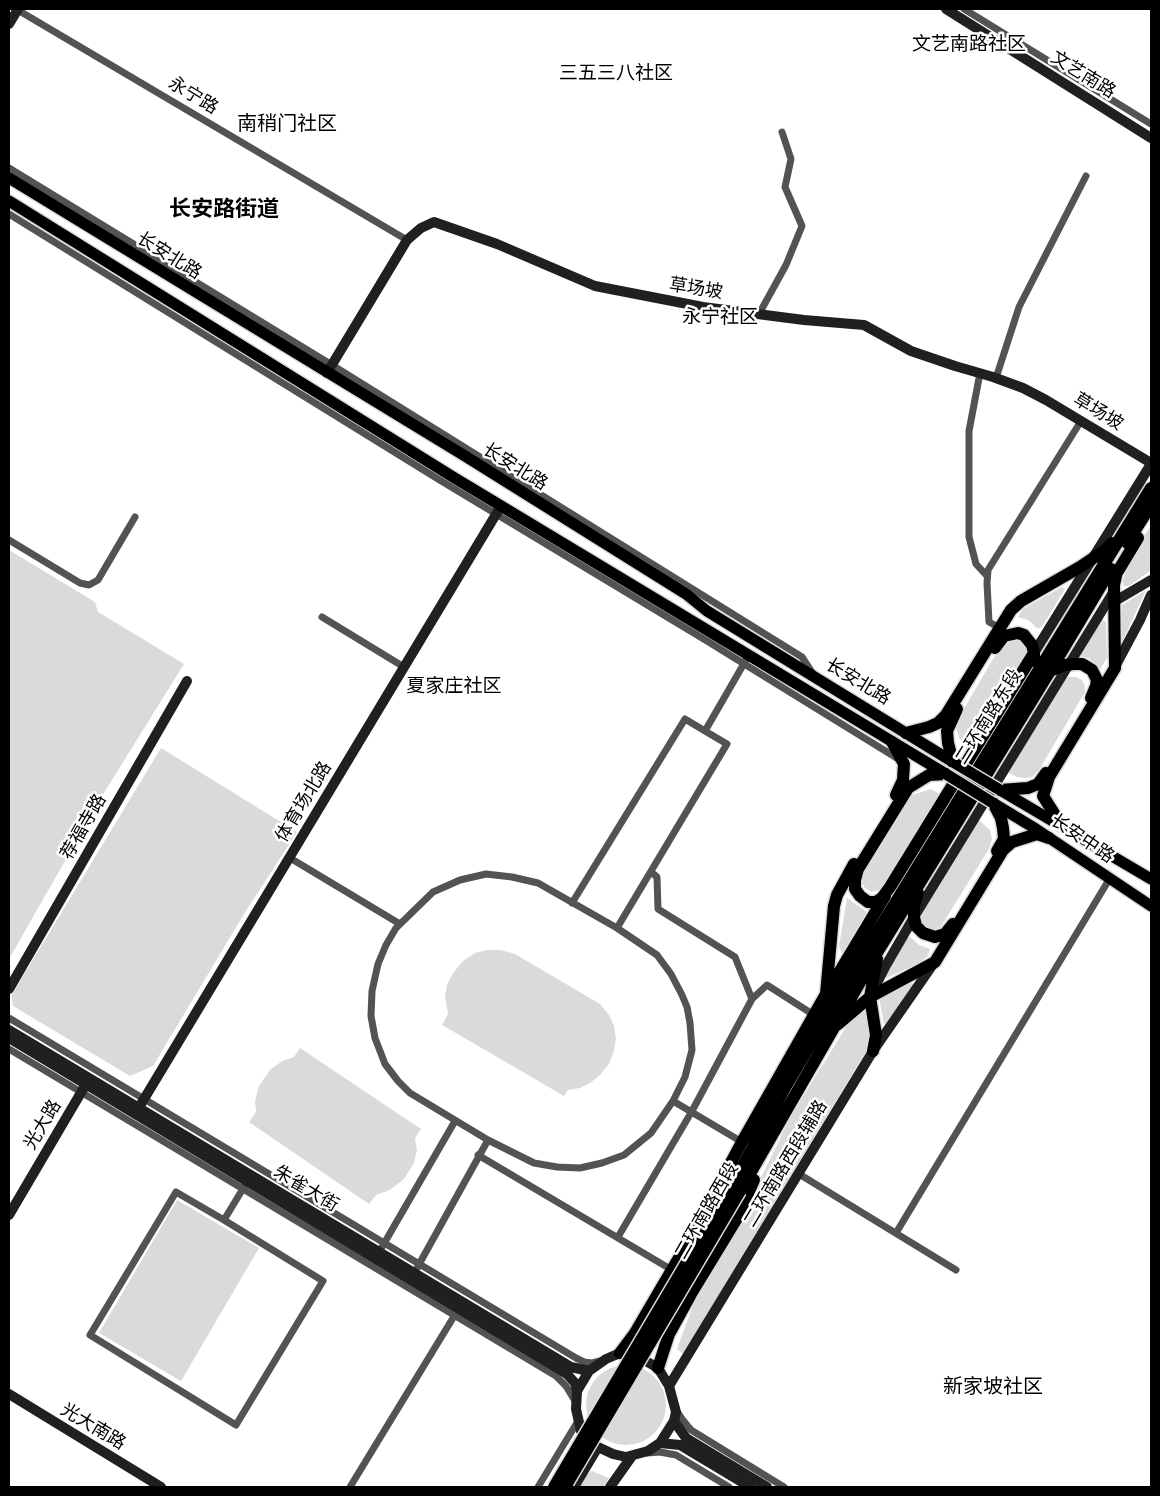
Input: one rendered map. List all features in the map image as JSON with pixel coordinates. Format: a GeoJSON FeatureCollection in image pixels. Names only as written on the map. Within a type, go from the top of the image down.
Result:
{"type":"FeatureCollection","features":[{"type":"Feature","properties":{"kind":"highway","name":"二环南路东段"},"geometry":{"type":"LineString","coordinates":[[857,965],[1151,488]]}},
{"type":"Feature","properties":{"kind":"highway"},"geometry":{"type":"LineString","coordinates":[[1053,670],[1116,576],[1137,540],[1150,512]]}},
{"type":"Feature","properties":{"kind":"highway","name":"二环南路东段"},"geometry":{"type":"LineString","coordinates":[[878,951],[1053,670],[1118,558],[1150,512]]}},
{"type":"Feature","properties":{"kind":"highway"},"geometry":{"type":"LineString","coordinates":[[906,733],[938,723],[946,715],[1000,628],[1012,610],[1021,601],[1090,561],[1123,533]]}},
{"type":"Feature","properties":{"kind":"highway"},"geometry":{"type":"LineString","coordinates":[[1062,826],[1043,796],[1049,777],[1115,668],[1111,599],[1116,576]]}},
{"type":"Feature","properties":{"kind":"highway"},"geometry":{"type":"LineString","coordinates":[[954,762],[948,743],[947,731],[952,718],[998,641],[1004,636],[1018,633],[1029,640],[1034,653],[1031,682]]}},
{"type":"Feature","properties":{"kind":"highway"},"geometry":{"type":"LineString","coordinates":[[620,1353],[635,1333],[690,1239],[742,1142],[826,994],[1034,653]]}},
{"type":"Feature","properties":{"kind":"highway"},"geometry":{"type":"LineString","coordinates":[[1000,790],[1019,789],[1038,784],[1093,694],[1097,680],[1092,670],[1082,664],[1069,664],[1053,670]]}},
{"type":"Feature","properties":{"kind":"highway"},"geometry":{"type":"LineString","coordinates":[[826,994],[834,906],[837,895],[903,780],[904,764],[892,742]]}},
{"type":"Feature","properties":{"kind":"highway"},"geometry":{"type":"LineString","coordinates":[[890,887],[882,898],[876,902],[868,902],[855,889],[858,869],[908,788],[929,775],[946,774]]}},
{"type":"Feature","properties":{"kind":"highway"},"geometry":{"type":"LineString","coordinates":[[923,877],[914,906],[914,917],[916,926],[923,934],[935,938],[945,934],[953,924],[1004,839],[1001,818],[993,803]]}},
{"type":"Feature","properties":{"kind":"highway"},"geometry":{"type":"LineString","coordinates":[[830,1032],[870,997],[935,962],[1004,850],[1012,842],[1037,834],[1049,838]]}},
{"type":"Feature","properties":{"kind":"highway"},"geometry":{"type":"LineString","coordinates":[[873,1051],[876,1035],[870,997],[878,951]]}},
{"type":"Feature","properties":{"kind":"highway","name":"二环南路西段"},"geometry":{"type":"LineString","coordinates":[[554,1487],[736,1189],[781,1119],[878,951]]}},
{"type":"Feature","properties":{"kind":"highway"},"geometry":{"type":"LineString","coordinates":[[826,994],[857,965]]}},
{"type":"Feature","properties":{"kind":"highway","name":"二环南路西段"},"geometry":{"type":"LineString","coordinates":[[565,1487],[736,1189],[786,1086],[857,965]]}},
{"type":"Feature","properties":{"kind":"highway"},"geometry":{"type":"LineString","coordinates":[[690,1239],[786,1086]]}},
{"type":"Feature","properties":{"kind":"highway"},"geometry":{"type":"LineString","coordinates":[[658,1368],[669,1334],[686,1302],[739,1216],[781,1119]]}},
{"type":"Feature","properties":{"kind":"main road"},"geometry":{"type":"LineString","coordinates":[[9,24],[17,9]]}},
{"type":"Feature","properties":{"kind":"main road","name":"文艺南路"},"geometry":{"type":"LineString","coordinates":[[946,9],[1151,138]]}},
{"type":"Feature","properties":{"kind":"main road","name":"文艺南路"},"geometry":{"type":"LineString","coordinates":[[954,9],[1151,132]]}},
{"type":"Feature","properties":{"kind":"main road","name":"长安北路"},"geometry":{"type":"LineString","coordinates":[[9,178],[329,369],[473,462],[686,594],[707,611],[1000,790]]}},
{"type":"Feature","properties":{"kind":"main road","name":"长安北路"},"geometry":{"type":"LineString","coordinates":[[9,201],[498,510],[746,660],[892,742],[993,803]]}},
{"type":"Feature","properties":{"kind":"main road","name":"草场坡"},"geometry":{"type":"LineString","coordinates":[[329,369],[407,240],[421,228],[434,222],[496,244],[595,286],[703,307],[864,325],[912,351],[996,378],[1031,392],[1151,463]]}},
{"type":"Feature","properties":{"kind":"main road"},"geometry":{"type":"LineString","coordinates":[[1034,653],[1151,463]]}},
{"type":"Feature","properties":{"kind":"main road","name":"体育场北路"},"geometry":{"type":"LineString","coordinates":[[140,1107],[498,510]]}},
{"type":"Feature","properties":{"kind":"main road"},"geometry":{"type":"LineString","coordinates":[[870,997],[884,967],[914,917],[1111,599],[1151,580]]}},
{"type":"Feature","properties":{"kind":"main road"},"geometry":{"type":"LineString","coordinates":[[1115,668],[1151,595]]}},
{"type":"Feature","properties":{"kind":"main road","name":"荐福寺路"},"geometry":{"type":"LineString","coordinates":[[9,989],[187,681]]}},
{"type":"Feature","properties":{"kind":"main road","name":"长安中路"},"geometry":{"type":"LineString","coordinates":[[1000,790],[1151,880]]}},
{"type":"Feature","properties":{"kind":"main road","name":"长安中路"},"geometry":{"type":"LineString","coordinates":[[993,803],[1151,906]]}},
{"type":"Feature","properties":{"kind":"main road","name":"二环南路西段辅路"},"geometry":{"type":"LineString","coordinates":[[669,1386],[873,1051],[935,962]]}},
{"type":"Feature","properties":{"kind":"main road","name":"朱雀大街"},"geometry":{"type":"LineString","coordinates":[[9,1030],[86,1085]]}},
{"type":"Feature","properties":{"kind":"main road","name":"朱雀大街"},"geometry":{"type":"LineString","coordinates":[[9,1038],[86,1085],[140,1107],[382,1247],[572,1367],[589,1371]]}},
{"type":"Feature","properties":{"kind":"main road","name":"光大路"},"geometry":{"type":"LineString","coordinates":[[9,1215],[86,1085]]}},
{"type":"Feature","properties":{"kind":"main road","name":"朱雀大街"},"geometry":{"type":"LineString","coordinates":[[140,1107],[245,1185],[456,1312],[567,1374],[575,1383],[577,1391]]}},
{"type":"Feature","properties":{"kind":"main road"},"geometry":{"type":"LineString","coordinates":[[620,1353],[637,1356],[658,1368],[669,1386],[676,1412],[674,1421],[660,1443],[648,1451],[626,1457],[598,1448],[587,1440],[581,1431],[576,1405],[577,1391],[589,1371],[620,1353]]}},
{"type":"Feature","properties":{"kind":"main road","name":"光大南路"},"geometry":{"type":"LineString","coordinates":[[9,1394],[161,1487]]}},
{"type":"Feature","properties":{"kind":"main road"},"geometry":{"type":"LineString","coordinates":[[674,1421],[686,1438],[767,1487]]}},
{"type":"Feature","properties":{"kind":"main road"},"geometry":{"type":"LineString","coordinates":[[548,1487],[581,1431]]}},
{"type":"Feature","properties":{"kind":"main road"},"geometry":{"type":"LineString","coordinates":[[660,1443],[680,1446],[750,1487]]}},
{"type":"Feature","properties":{"kind":"main road"},"geometry":{"type":"LineString","coordinates":[[574,1487],[598,1448]]}},
{"type":"Feature","properties":{"kind":"main road"},"geometry":{"type":"LineString","coordinates":[[610,1487],[637,1455]]}},
{"type":"Feature","properties":{"kind":"street","name":"永宁路"},"geometry":{"type":"LineString","coordinates":[[17,9],[407,240]]}},
{"type":"Feature","properties":{"kind":"street"},"geometry":{"type":"LineString","coordinates":[[964,9],[1151,124]]}},
{"type":"Feature","properties":{"kind":"street"},"geometry":{"type":"LineString","coordinates":[[759,314],[786,265],[802,226],[785,188],[791,159],[782,132]]}},
{"type":"Feature","properties":{"kind":"street"},"geometry":{"type":"LineString","coordinates":[[9,168],[329,369]]}},
{"type":"Feature","properties":{"kind":"street"},"geometry":{"type":"LineString","coordinates":[[996,378],[1019,307],[1086,176]]}},
{"type":"Feature","properties":{"kind":"street"},"geometry":{"type":"LineString","coordinates":[[9,214],[498,510]]}},
{"type":"Feature","properties":{"kind":"street"},"geometry":{"type":"LineString","coordinates":[[980,373],[969,431],[969,536],[976,564],[987,576]]}},
{"type":"Feature","properties":{"kind":"street"},"geometry":{"type":"LineString","coordinates":[[1000,628],[989,622],[988,570],[1081,421]]}},
{"type":"Feature","properties":{"kind":"street"},"geometry":{"type":"LineString","coordinates":[[9,540],[80,582],[89,585],[98,580],[135,517]]}},
{"type":"Feature","properties":{"kind":"street"},"geometry":{"type":"LineString","coordinates":[[322,617],[404,667]]}},
{"type":"Feature","properties":{"kind":"street"},"geometry":{"type":"LineString","coordinates":[[705,731],[746,660],[903,761]]}},
{"type":"Feature","properties":{"kind":"street"},"geometry":{"type":"LineString","coordinates":[[572,903],[685,719],[727,744],[617,928]]}},
{"type":"Feature","properties":{"kind":"street"},"geometry":{"type":"LineString","coordinates":[[290,858],[400,924]]}},
{"type":"Feature","properties":{"kind":"street"},"geometry":{"type":"LineString","coordinates":[[651,872],[657,877],[658,909],[735,957],[752,998]]}},
{"type":"Feature","properties":{"kind":"street"},"geometry":{"type":"LineString","coordinates":[[486,874],[538,883],[572,903],[617,928],[656,955],[672,974],[687,1007],[692,1050],[685,1077],[673,1101],[651,1133],[624,1154],[602,1163],[580,1168],[534,1164],[488,1140],[410,1093],[385,1064],[375,1038],[371,1016],[372,991],[386,945],[400,924],[434,892],[460,880],[486,874]]}},
{"type":"Feature","properties":{"kind":"street"},"geometry":{"type":"LineString","coordinates":[[896,1233],[1110,878]]}},
{"type":"Feature","properties":{"kind":"street"},"geometry":{"type":"LineString","coordinates":[[618,1237],[692,1111],[752,998],[768,985],[814,1015]]}},
{"type":"Feature","properties":{"kind":"street"},"geometry":{"type":"LineString","coordinates":[[9,1018],[140,1107]]}},
{"type":"Feature","properties":{"kind":"street"},"geometry":{"type":"LineString","coordinates":[[9,1049],[86,1085],[245,1185],[224,1220]]}},
{"type":"Feature","properties":{"kind":"street"},"geometry":{"type":"LineString","coordinates":[[673,1101],[742,1142]]}},
{"type":"Feature","properties":{"kind":"street"},"geometry":{"type":"LineString","coordinates":[[382,1247],[455,1121]]}},
{"type":"Feature","properties":{"kind":"street"},"geometry":{"type":"LineString","coordinates":[[488,1140],[417,1269],[584,1362],[592,1363],[606,1360]]}},
{"type":"Feature","properties":{"kind":"street"},"geometry":{"type":"LineString","coordinates":[[478,1156],[672,1270]]}},
{"type":"Feature","properties":{"kind":"street"},"geometry":{"type":"LineString","coordinates":[[799,1174],[956,1270]]}},
{"type":"Feature","properties":{"kind":"street"},"geometry":{"type":"LineString","coordinates":[[176,1192],[224,1220],[323,1281],[236,1425],[90,1336],[176,1192]]}},
{"type":"Feature","properties":{"kind":"street"},"geometry":{"type":"LineString","coordinates":[[350,1487],[456,1312],[556,1376],[571,1393],[576,1405]]}},
{"type":"Feature","properties":{"kind":"street"},"geometry":{"type":"LineString","coordinates":[[674,1403],[682,1420],[691,1430],[784,1487]]}},
{"type":"Feature","properties":{"kind":"street"},"geometry":{"type":"LineString","coordinates":[[538,1487],[578,1421]]}},
{"type":"Feature","properties":{"kind":"street"},"geometry":{"type":"LineString","coordinates":[[637,1455],[660,1452],[676,1455],[729,1487]]}},
{"type":"Feature","properties":{"kind":"shaded area"},"geometry":{"type":"Polygon","coordinates":[[[1151,525],[1151,570],[1129,586],[1123,586],[1129,561],[1151,525]]]}},
{"type":"Feature","properties":{"kind":"shaded area"},"geometry":{"type":"Polygon","coordinates":[[[9,550],[95,602],[98,612],[184,664],[102,796],[9,959],[9,550]]]}},
{"type":"Feature","properties":{"kind":"shaded area"},"geometry":{"type":"Polygon","coordinates":[[[1062,587],[1065,589],[1042,627],[1035,627],[1028,620],[1018,617],[1023,609],[1062,587]]]}},
{"type":"Feature","properties":{"kind":"shaded area"},"geometry":{"type":"Polygon","coordinates":[[[1146,590],[1121,645],[1122,605],[1146,590]]]}},
{"type":"Feature","properties":{"kind":"shaded area"},"geometry":{"type":"Polygon","coordinates":[[[1102,619],[1106,622],[1107,658],[1100,669],[1089,658],[1080,656],[1102,619]]]}},
{"type":"Feature","properties":{"kind":"shaded area"},"geometry":{"type":"Polygon","coordinates":[[[1020,638],[1029,651],[969,750],[963,745],[956,727],[962,712],[1003,642],[1020,638]]]}},
{"type":"Feature","properties":{"kind":"shaded area"},"geometry":{"type":"Polygon","coordinates":[[[1068,677],[1076,677],[1082,680],[1085,692],[1039,770],[1032,777],[1025,778],[1017,777],[1007,772],[1062,681],[1068,677]]]}},
{"type":"Feature","properties":{"kind":"shaded area"},"geometry":{"type":"Polygon","coordinates":[[[161,748],[297,832],[244,914],[153,1066],[130,1076],[13,1006],[11,996],[161,748]]]}},
{"type":"Feature","properties":{"kind":"shaded area"},"geometry":{"type":"Polygon","coordinates":[[[931,789],[941,795],[882,889],[872,892],[865,888],[862,883],[863,870],[912,795],[931,789]]]}},
{"type":"Feature","properties":{"kind":"shaded area"},"geometry":{"type":"Polygon","coordinates":[[[978,819],[990,830],[992,839],[989,849],[940,928],[929,930],[920,921],[920,913],[978,819]]]}},
{"type":"Feature","properties":{"kind":"shaded area"},"geometry":{"type":"Polygon","coordinates":[[[847,898],[867,912],[842,954],[839,946],[847,898]]]}},
{"type":"Feature","properties":{"kind":"shaded area"},"geometry":{"type":"Polygon","coordinates":[[[910,937],[919,945],[930,949],[928,956],[919,963],[886,978],[884,974],[906,938],[910,937]]]}},
{"type":"Feature","properties":{"kind":"shaded area"},"geometry":{"type":"Polygon","coordinates":[[[487,950],[501,950],[515,954],[600,1004],[609,1015],[614,1026],[616,1038],[609,1064],[600,1075],[580,1088],[568,1090],[564,1096],[442,1025],[448,1014],[445,997],[447,985],[453,973],[463,961],[475,953],[487,950]]]}},
{"type":"Feature","properties":{"kind":"shaded area"},"geometry":{"type":"Polygon","coordinates":[[[909,982],[915,985],[884,1025],[879,997],[909,982]]]}},
{"type":"Feature","properties":{"kind":"shaded area"},"geometry":{"type":"Polygon","coordinates":[[[868,1005],[870,1045],[683,1354],[677,1349],[696,1297],[737,1227],[791,1116],[846,1027],[868,1005]]]}},
{"type":"Feature","properties":{"kind":"shaded area"},"geometry":{"type":"Polygon","coordinates":[[[300,1048],[421,1129],[415,1138],[417,1150],[414,1163],[404,1179],[390,1190],[376,1195],[369,1204],[249,1122],[256,1112],[255,1101],[259,1086],[270,1070],[282,1061],[294,1057],[300,1048]]]}},
{"type":"Feature","properties":{"kind":"shaded area"},"geometry":{"type":"Polygon","coordinates":[[[177,1200],[259,1248],[181,1381],[99,1333],[177,1200]]]}},
{"type":"Feature","properties":{"kind":"shaded area"},"geometry":{"type":"Polygon","coordinates":[[[626,1365],[641,1368],[654,1377],[663,1390],[666,1405],[663,1420],[654,1433],[641,1442],[626,1445],[611,1442],[598,1433],[589,1420],[586,1405],[589,1390],[598,1377],[611,1368],[626,1365]]]}},
{"type":"Feature","properties":{"kind":"shaded area"},"geometry":{"type":"Polygon","coordinates":[[[592,1471],[609,1478],[603,1487],[577,1487],[583,1477],[592,1471]]]}},
{"type":"Feature","properties":{"kind":"district","name":"文艺南路社区"},"geometry":{"type":"Point","coordinates":[969,45]}},
{"type":"Feature","properties":{"kind":"district","name":"三五三八社区"},"geometry":{"type":"Point","coordinates":[616,74]}},
{"type":"Feature","properties":{"kind":"district","name":"南稍门社区"},"geometry":{"type":"Point","coordinates":[287,124]}},
{"type":"Feature","properties":{"kind":"district","name":"长安路街道"},"geometry":{"type":"Point","coordinates":[224,210]}},
{"type":"Feature","properties":{"kind":"district","name":"永宁社区"},"geometry":{"type":"Point","coordinates":[720,318]}},
{"type":"Feature","properties":{"kind":"district","name":"夏家庄社区"},"geometry":{"type":"Point","coordinates":[454,687]}},
{"type":"Feature","properties":{"kind":"district","name":"新家坡社区"},"geometry":{"type":"Point","coordinates":[993,1387]}}]}
